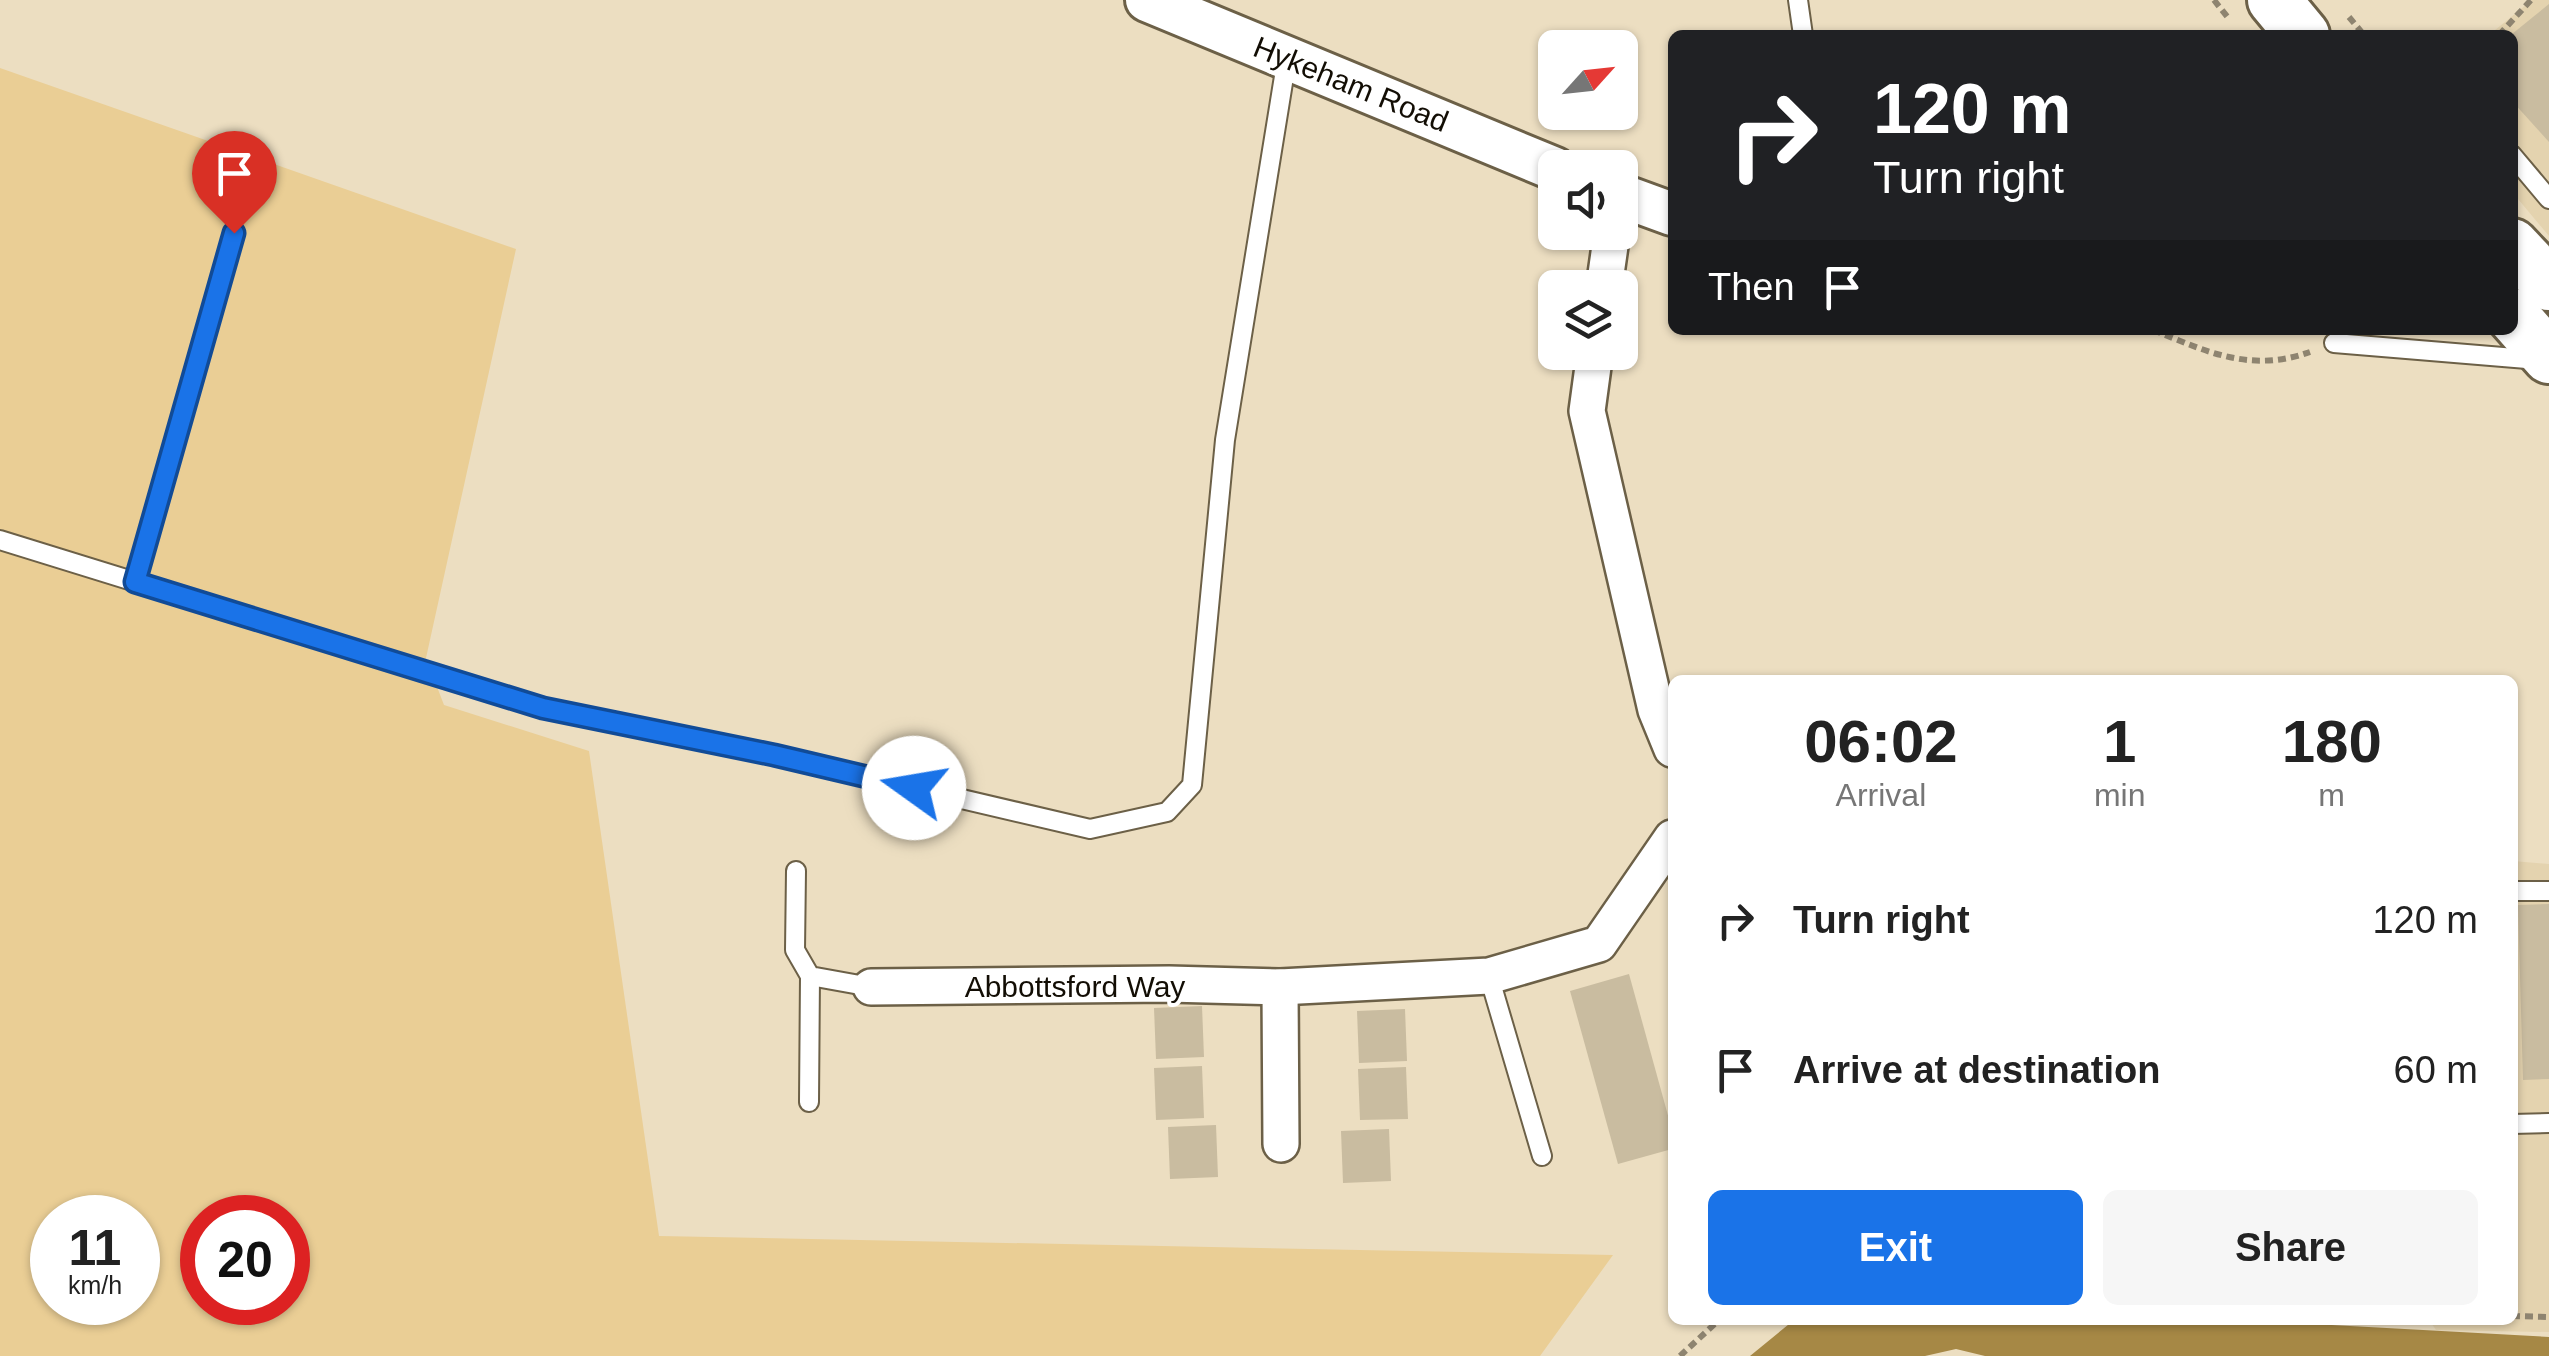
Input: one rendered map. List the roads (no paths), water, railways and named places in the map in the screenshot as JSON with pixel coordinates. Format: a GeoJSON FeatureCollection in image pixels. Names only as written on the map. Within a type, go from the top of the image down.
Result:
{"type":"FeatureCollection","features":[{"type":"Feature","properties":{"kind":"main road"},"geometry":{"type":"LineString","coordinates":[[2274,0],[2298,30]]}},
{"type":"Feature","properties":{"kind":"main road"},"geometry":{"type":"LineString","coordinates":[[2518,251],[2549,284]]}},
{"type":"Feature","properties":{"kind":"main road"},"geometry":{"type":"LineString","coordinates":[[2518,322],[2549,359]]}},
{"type":"Feature","properties":{"kind":"street","name":"Hykeham Road"},"geometry":{"type":"LineString","coordinates":[[1147,0],[1538,162]]}},
{"type":"Feature","properties":{"kind":"street"},"geometry":{"type":"LineString","coordinates":[[1638,202],[1668,213]]}},
{"type":"Feature","properties":{"kind":"street"},"geometry":{"type":"LineString","coordinates":[[1593,370],[1587,411],[1656,710],[1668,739]]}},
{"type":"Feature","properties":{"kind":"street","name":"Abbottsford Way"},"geometry":{"type":"LineString","coordinates":[[871,988],[1169,984],[1280,987],[1488,976],[1599,944],[1668,844]]}},
{"type":"Feature","properties":{"kind":"street"},"geometry":{"type":"LineString","coordinates":[[1280,987],[1281,1144]]}},
{"type":"Feature","properties":{"kind":"lane"},"geometry":{"type":"LineString","coordinates":[[1798,0],[1802,30]]}},
{"type":"Feature","properties":{"kind":"lane"},"geometry":{"type":"LineString","coordinates":[[0,540],[543,708],[774,755],[1090,829],[1167,812],[1192,785],[1225,440],[1286,58]]}},
{"type":"Feature","properties":{"kind":"lane"},"geometry":{"type":"LineString","coordinates":[[2518,161],[2549,199]]}},
{"type":"Feature","properties":{"kind":"lane"},"geometry":{"type":"LineString","coordinates":[[135,582],[234,233]]}},
{"type":"Feature","properties":{"kind":"lane"},"geometry":{"type":"LineString","coordinates":[[2334,344],[2408,339],[2549,359]]}},
{"type":"Feature","properties":{"kind":"lane"},"geometry":{"type":"LineString","coordinates":[[796,871],[795,950],[810,976],[809,1102]]}},
{"type":"Feature","properties":{"kind":"lane"},"geometry":{"type":"LineString","coordinates":[[2518,891],[2549,891]]}},
{"type":"Feature","properties":{"kind":"lane"},"geometry":{"type":"LineString","coordinates":[[810,976],[871,988]]}},
{"type":"Feature","properties":{"kind":"lane"},"geometry":{"type":"LineString","coordinates":[[1488,976],[1542,1156]]}},
{"type":"Feature","properties":{"kind":"lane"},"geometry":{"type":"LineString","coordinates":[[2518,1124],[2549,1122]]}}]}
